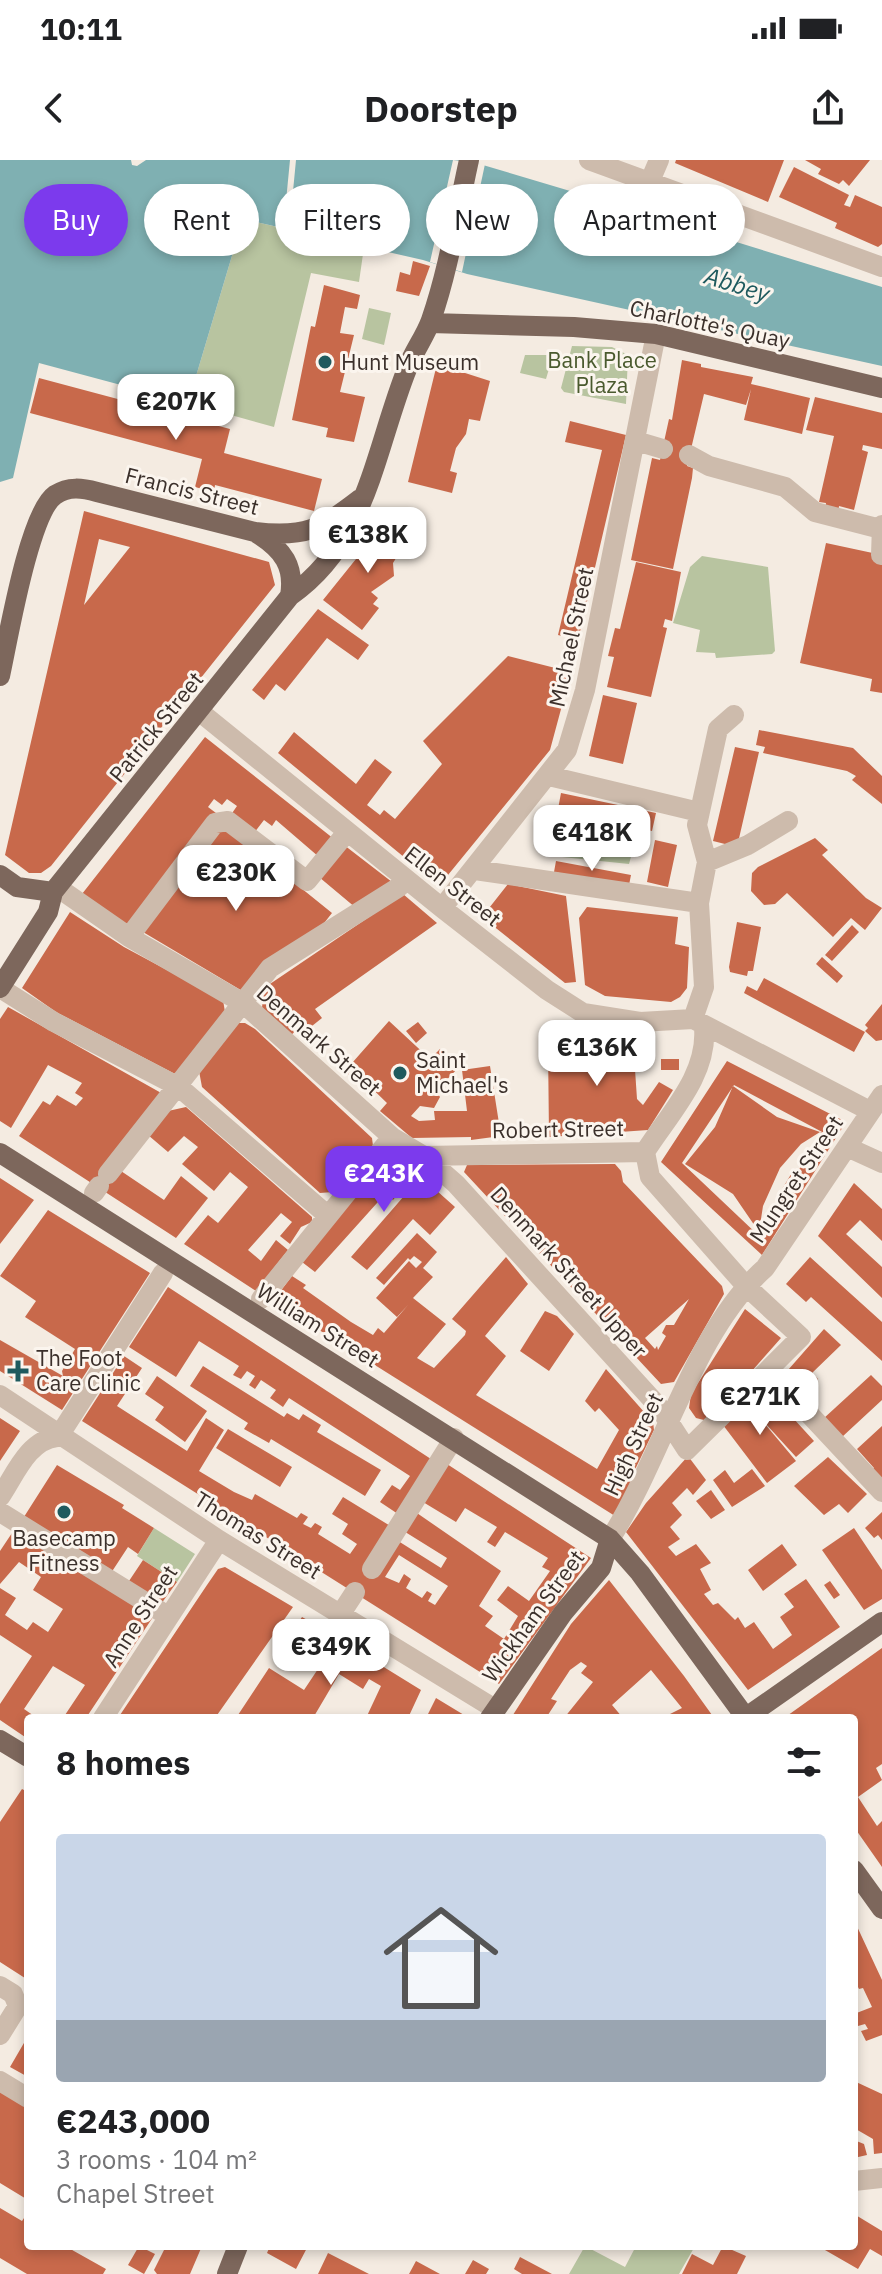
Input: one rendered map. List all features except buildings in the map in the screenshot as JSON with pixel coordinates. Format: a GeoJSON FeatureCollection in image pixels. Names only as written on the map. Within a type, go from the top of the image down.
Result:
{"type":"FeatureCollection","features":[{"type":"Feature","properties":{"kind":"main road","name":"Patrick Street"},"geometry":{"type":"LineString","coordinates":[[0,988],[47,914],[55,889],[290,596],[315,579],[351,529],[360,499],[375,473],[406,369],[430,323],[447,271],[469,160]]}},
{"type":"Feature","properties":{"kind":"main road","name":"Charlotte's Quay"},"geometry":{"type":"LineString","coordinates":[[430,323],[574,327],[656,334],[882,388]]}},
{"type":"Feature","properties":{"kind":"main road","name":"Francis Street"},"geometry":{"type":"LineString","coordinates":[[0,676],[36,522],[53,496],[77,487],[255,532],[279,535],[311,532],[360,499]]}},
{"type":"Feature","properties":{"kind":"main road"},"geometry":{"type":"LineString","coordinates":[[255,532],[276,546],[289,563],[293,579],[290,596]]}},
{"type":"Feature","properties":{"kind":"main road"},"geometry":{"type":"LineString","coordinates":[[0,875],[17,887],[55,889]]}},
{"type":"Feature","properties":{"kind":"main road","name":"William Street"},"geometry":{"type":"LineString","coordinates":[[0,1153],[610,1539],[640,1573],[743,1714]]}},
{"type":"Feature","properties":{"kind":"main road","name":"Wickham Street"},"geometry":{"type":"LineString","coordinates":[[493,1713],[563,1613],[601,1568],[610,1539]]}},
{"type":"Feature","properties":{"kind":"main road"},"geometry":{"type":"LineString","coordinates":[[752,1714],[882,1622]]}},
{"type":"Feature","properties":{"kind":"main road"},"geometry":{"type":"LineString","coordinates":[[0,1740],[24,1755]]}},
{"type":"Feature","properties":{"kind":"main road"},"geometry":{"type":"LineString","coordinates":[[858,1876],[879,1906]]}},
{"type":"Feature","properties":{"kind":"main road"},"geometry":{"type":"LineString","coordinates":[[227,2274],[236,2250]]}},
{"type":"Feature","properties":{"kind":"street"},"geometry":{"type":"LineString","coordinates":[[589,160],[882,267]]}},
{"type":"Feature","properties":{"kind":"street"},"geometry":{"type":"LineString","coordinates":[[650,181],[659,160]]}},
{"type":"Feature","properties":{"kind":"street","name":"Michael Street"},"geometry":{"type":"LineString","coordinates":[[442,908],[549,776],[585,690],[656,334]]}},
{"type":"Feature","properties":{"kind":"street"},"geometry":{"type":"LineString","coordinates":[[636,441],[663,449]]}},
{"type":"Feature","properties":{"kind":"street"},"geometry":{"type":"LineString","coordinates":[[689,455],[709,466],[785,487],[815,512],[882,527],[881,555]]}},
{"type":"Feature","properties":{"kind":"street","name":"Ellen Street"},"geometry":{"type":"LineString","coordinates":[[200,712],[442,908],[547,990],[583,1013],[640,1022],[698,1024]]}},
{"type":"Feature","properties":{"kind":"street"},"geometry":{"type":"LineString","coordinates":[[670,1428],[687,1450],[801,1337],[746,1286],[650,1177],[645,1152],[701,1066],[706,1047],[698,1024],[704,987],[699,903],[707,862],[697,825],[718,729],[734,715]]}},
{"type":"Feature","properties":{"kind":"street"},"geometry":{"type":"LineString","coordinates":[[549,776],[699,812]]}},
{"type":"Feature","properties":{"kind":"street"},"geometry":{"type":"LineString","coordinates":[[129,937],[215,823],[228,821],[307,881],[347,832]]}},
{"type":"Feature","properties":{"kind":"street"},"geometry":{"type":"LineString","coordinates":[[707,862],[748,845],[788,821]]}},
{"type":"Feature","properties":{"kind":"street"},"geometry":{"type":"LineString","coordinates":[[475,870],[699,903]]}},
{"type":"Feature","properties":{"kind":"street"},"geometry":{"type":"LineString","coordinates":[[100,1184],[270,968],[399,887]]}},
{"type":"Feature","properties":{"kind":"street","name":"Denmark Street"},"geometry":{"type":"LineString","coordinates":[[55,889],[129,937],[243,1003],[312,1058],[392,1137],[424,1156]]}},
{"type":"Feature","properties":{"kind":"street"},"geometry":{"type":"LineString","coordinates":[[0,988],[54,1022],[179,1087],[326,1214]]}},
{"type":"Feature","properties":{"kind":"street"},"geometry":{"type":"LineString","coordinates":[[698,1024],[876,1103]]}},
{"type":"Feature","properties":{"kind":"street","name":"Mungret Street"},"geometry":{"type":"LineString","coordinates":[[746,1286],[765,1268],[876,1103]]}},
{"type":"Feature","properties":{"kind":"street"},"geometry":{"type":"LineString","coordinates":[[261,1299],[326,1214],[387,1143]]}},
{"type":"Feature","properties":{"kind":"street"},"geometry":{"type":"LineString","coordinates":[[847,1147],[882,1163]]}},
{"type":"Feature","properties":{"kind":"street","name":"Robert Street"},"geometry":{"type":"LineString","coordinates":[[424,1156],[645,1152]]}},
{"type":"Feature","properties":{"kind":"street","name":"Denmark Street Upper"},"geometry":{"type":"LineString","coordinates":[[424,1156],[456,1184],[659,1407],[670,1428]]}},
{"type":"Feature","properties":{"kind":"street"},"geometry":{"type":"LineString","coordinates":[[0,1497],[34,1446],[60,1432],[163,1273]]}},
{"type":"Feature","properties":{"kind":"street","name":"High Street"},"geometry":{"type":"LineString","coordinates":[[610,1539],[636,1499],[705,1348],[746,1286]]}},
{"type":"Feature","properties":{"kind":"street"},"geometry":{"type":"LineString","coordinates":[[768,1370],[882,1492]]}},
{"type":"Feature","properties":{"kind":"street","name":"Thomas Street"},"geometry":{"type":"LineString","coordinates":[[0,1395],[219,1540],[493,1713]]}},
{"type":"Feature","properties":{"kind":"street"},"geometry":{"type":"LineString","coordinates":[[372,1569],[454,1438]]}},
{"type":"Feature","properties":{"kind":"street"},"geometry":{"type":"LineString","coordinates":[[0,1512],[168,1616]]}},
{"type":"Feature","properties":{"kind":"street","name":"Anne Street"},"geometry":{"type":"LineString","coordinates":[[106,1714],[219,1540]]}},
{"type":"Feature","properties":{"kind":"street"},"geometry":{"type":"LineString","coordinates":[[340,1615],[355,1592]]}},
{"type":"Feature","properties":{"kind":"street"},"geometry":{"type":"LineString","coordinates":[[0,2035],[18,2006],[6,1990]]}},
{"type":"Feature","properties":{"kind":"street"},"geometry":{"type":"LineString","coordinates":[[0,2081],[24,2096]]}},
{"type":"Feature","properties":{"kind":"street"},"geometry":{"type":"LineString","coordinates":[[858,2181],[882,2178]]}},
{"type":"Feature","properties":{"kind":"green space"},"geometry":{"type":"Polygon","coordinates":[[[259,223],[275,226],[275,256],[363,256],[359,282],[311,273],[274,427],[188,403],[232,256],[259,256],[259,223]]]}},
{"type":"Feature","properties":{"kind":"green space"},"geometry":{"type":"Polygon","coordinates":[[[369,308],[391,313],[384,345],[362,339],[369,308]]]}},
{"type":"Feature","properties":{"kind":"green space","name":"Bank Place Plaza"},"geometry":{"type":"Polygon","coordinates":[[[572,346],[612,347],[628,355],[626,404],[564,392],[561,388],[572,346]]]}},
{"type":"Feature","properties":{"kind":"green space"},"geometry":{"type":"Polygon","coordinates":[[[525,355],[553,355],[546,379],[520,373],[525,355]]]}},
{"type":"Feature","properties":{"kind":"green space"},"geometry":{"type":"Polygon","coordinates":[[[702,556],[768,567],[775,651],[772,654],[716,658],[715,653],[696,652],[700,630],[673,623],[690,567],[702,556]]]}},
{"type":"Feature","properties":{"kind":"green space"},"geometry":{"type":"Polygon","coordinates":[[[578,832],[634,846],[629,864],[562,857],[572,844],[579,846],[576,840],[578,832]]]}},
{"type":"Feature","properties":{"kind":"green space"},"geometry":{"type":"Polygon","coordinates":[[[154,1528],[195,1554],[177,1582],[137,1556],[154,1528]]]}},
{"type":"Feature","properties":{"kind":"green space"},"geometry":{"type":"Polygon","coordinates":[[[583,2250],[593,2250],[625,2267],[634,2250],[693,2250],[679,2274],[569,2274],[583,2250]]]}},
{"type":"Feature","properties":{"kind":"water","name":"Abbey"},"geometry":{"type":"Polygon","coordinates":[[[0,160],[131,160],[132,165],[137,166],[146,160],[466,160],[554,186],[554,256],[745,256],[745,245],[882,287],[882,366],[467,274],[405,256],[410,256],[410,184],[275,184],[275,226],[259,223],[259,184],[144,184],[144,256],[232,256],[188,403],[39,363],[13,478],[0,482],[0,160]]]}},
{"type":"Feature","properties":{"kind":"pier"},"geometry":{"type":"Polygon","coordinates":[[[290,160],[296,160],[294,184],[288,184],[290,160]]]}},
{"type":"Feature","properties":{"kind":"pier"},"geometry":{"type":"Polygon","coordinates":[[[453,160],[485,164],[481,184],[448,184],[453,160]]]}},
{"type":"Feature","properties":{"kind":"pier"},"geometry":{"type":"Polygon","coordinates":[[[431,256],[465,256],[462,272],[430,262],[431,256]]]}},
{"type":"Feature","properties":{"kind":"place","name":"Hunt Museum"},"geometry":{"type":"Point","coordinates":[325,362]}},
{"type":"Feature","properties":{"kind":"place","name":"Saint Michael's"},"geometry":{"type":"Point","coordinates":[400,1073]}},
{"type":"Feature","properties":{"kind":"place","name":"The Foot Care Clinic"},"geometry":{"type":"Point","coordinates":[18,1371]}},
{"type":"Feature","properties":{"kind":"place","name":"Basecamp Fitness"},"geometry":{"type":"Point","coordinates":[64,1512]}}]}
